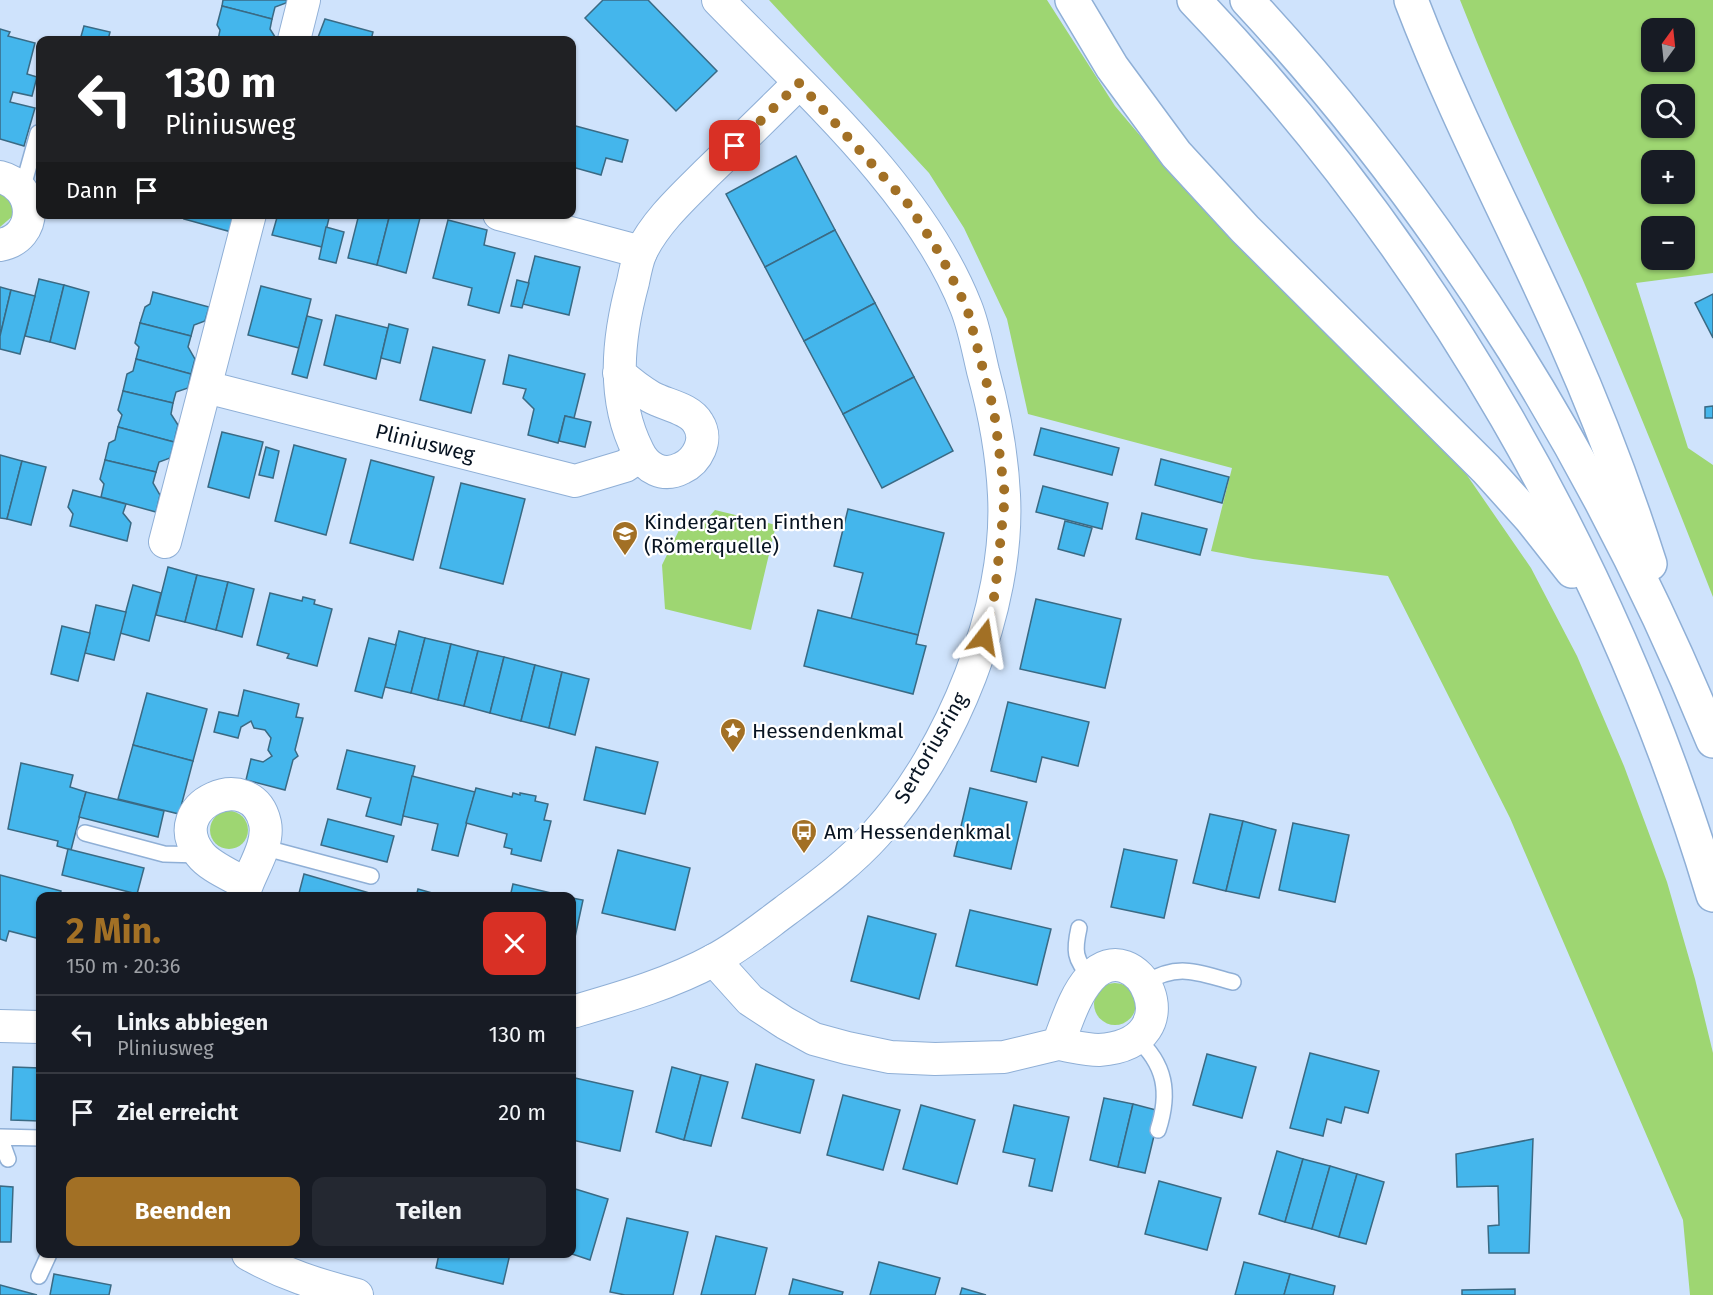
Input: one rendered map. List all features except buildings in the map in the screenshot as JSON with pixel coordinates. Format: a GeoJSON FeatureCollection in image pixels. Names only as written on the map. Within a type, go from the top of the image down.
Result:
{"type":"FeatureCollection","features":[{"type":"Feature","properties":{"kind":"highway"},"geometry":{"type":"LineString","coordinates":[[1072,0],[1112,67],[1176,154],[1245,229],[1486,469],[1562,557],[1615,631]]}},
{"type":"Feature","properties":{"kind":"highway"},"geometry":{"type":"LineString","coordinates":[[1194,0],[1273,87],[1335,163],[1417,277],[1522,442],[1615,631],[1695,835],[1713,895]]}},
{"type":"Feature","properties":{"kind":"highway"},"geometry":{"type":"LineString","coordinates":[[1247,0],[1368,141],[1448,248],[1521,360],[1588,476],[1682,666],[1713,741]]}},
{"type":"Feature","properties":{"kind":"highway"},"geometry":{"type":"LineString","coordinates":[[1411,0],[1477,158],[1587,392],[1629,498],[1682,666]]}},
{"type":"Feature","properties":{"kind":"street"},"geometry":{"type":"LineString","coordinates":[[295,36],[304,0]]}},
{"type":"Feature","properties":{"kind":"street","name":"Sertoriusring"},"geometry":{"type":"LineString","coordinates":[[576,1011],[645,990],[714,960],[835,874],[876,834],[906,796],[944,732],[971,676],[995,593],[1005,496],[994,411],[967,308],[940,254],[908,204],[799,83],[718,0]]}},
{"type":"Feature","properties":{"kind":"street"},"geometry":{"type":"LineString","coordinates":[[619,372],[636,388],[686,412],[699,423],[702,438],[700,451],[691,463],[676,471],[663,472],[649,468],[640,456],[626,415],[619,372],[621,333],[641,252],[662,221],[799,83]]}},
{"type":"Feature","properties":{"kind":"street"},"geometry":{"type":"LineString","coordinates":[[0,245],[15,240],[26,230],[30,215],[29,201],[11,184]]}},
{"type":"Feature","properties":{"kind":"street"},"geometry":{"type":"LineString","coordinates":[[165,542],[249,219]]}},
{"type":"Feature","properties":{"kind":"street"},"geometry":{"type":"LineString","coordinates":[[523,219],[641,252]]}},
{"type":"Feature","properties":{"kind":"street","name":"Pliniusweg"},"geometry":{"type":"LineString","coordinates":[[206,387],[575,481],[625,466],[640,456]]}},
{"type":"Feature","properties":{"kind":"street"},"geometry":{"type":"LineString","coordinates":[[230,794],[253,802],[261,812],[265,824],[262,847],[244,891],[200,855],[191,832],[198,809],[207,800],[218,795],[230,794]]}},
{"type":"Feature","properties":{"kind":"street"},"geometry":{"type":"LineString","coordinates":[[714,960],[750,1000],[814,1039],[890,1057],[935,1059],[1004,1057],[1058,1044],[1099,1050],[1130,1042],[1151,1020],[1153,1006],[1150,990],[1140,976],[1124,968],[1108,966],[1091,977],[1073,1005],[1058,1044]]}},
{"type":"Feature","properties":{"kind":"street"},"geometry":{"type":"LineString","coordinates":[[0,1026],[36,1027]]}},
{"type":"Feature","properties":{"kind":"street"},"geometry":{"type":"LineString","coordinates":[[256,1258],[275,1270],[311,1284],[357,1295]]}},
{"type":"Feature","properties":{"kind":"lane"},"geometry":{"type":"LineString","coordinates":[[11,184],[36,137]]}},
{"type":"Feature","properties":{"kind":"lane"},"geometry":{"type":"LineString","coordinates":[[86,833],[164,854],[200,855]]}},
{"type":"Feature","properties":{"kind":"lane"},"geometry":{"type":"LineString","coordinates":[[262,847],[371,876]]}},
{"type":"Feature","properties":{"kind":"lane"},"geometry":{"type":"LineString","coordinates":[[1079,927],[1074,949],[1079,966],[1091,977]]}},
{"type":"Feature","properties":{"kind":"lane"},"geometry":{"type":"LineString","coordinates":[[1145,983],[1158,975],[1183,968],[1233,982]]}},
{"type":"Feature","properties":{"kind":"lane"},"geometry":{"type":"LineString","coordinates":[[1135,1037],[1147,1047],[1165,1087],[1165,1109],[1158,1130]]}},
{"type":"Feature","properties":{"kind":"lane"},"geometry":{"type":"LineString","coordinates":[[8,1159],[0,1137],[36,1138]]}},
{"type":"Feature","properties":{"kind":"lane"},"geometry":{"type":"LineString","coordinates":[[39,1276],[47,1258]]}},
{"type":"Feature","properties":{"kind":"green space"},"geometry":{"type":"Polygon","coordinates":[[[769,0],[1047,0],[1115,106],[1176,178],[1462,468],[1531,568],[1577,656],[1624,766],[1667,882],[1695,979],[1713,1053],[1713,1295],[1690,1295],[1683,1220],[1510,818],[1388,576],[1253,559],[1211,551],[1232,468],[1028,414],[1007,319],[964,228],[929,173],[769,0]]]}},
{"type":"Feature","properties":{"kind":"green space"},"geometry":{"type":"Polygon","coordinates":[[[1460,0],[1713,0],[1713,273],[1636,283],[1688,448],[1713,465],[1713,597],[1599,317],[1519,140],[1460,0]]]}},
{"type":"Feature","properties":{"kind":"green space"},"geometry":{"type":"Polygon","coordinates":[[[0,189],[11,196],[14,215],[0,227],[0,189]]]}},
{"type":"Feature","properties":{"kind":"green space"},"geometry":{"type":"Polygon","coordinates":[[[715,510],[776,525],[751,630],[665,609],[662,565],[684,520],[701,526],[715,510]]]}},
{"type":"Feature","properties":{"kind":"green space"},"geometry":{"type":"Polygon","coordinates":[[[229,811],[243,816],[248,830],[243,844],[229,849],[215,844],[210,830],[215,816],[229,811]]]}},
{"type":"Feature","properties":{"kind":"green space"},"geometry":{"type":"Polygon","coordinates":[[[1115,983],[1130,989],[1136,1004],[1130,1019],[1115,1025],[1100,1019],[1094,1004],[1100,989],[1115,983]]]}},
{"type":"Feature","properties":{"kind":"place","name":"Kindergarten Finthen (Römerquelle)"},"geometry":{"type":"Point","coordinates":[625,557]}},
{"type":"Feature","properties":{"kind":"place","name":"Hessendenkmal"},"geometry":{"type":"Point","coordinates":[733,754]}},
{"type":"Feature","properties":{"kind":"place","name":"Am Hessendenkmal"},"geometry":{"type":"Point","coordinates":[804,855]}},
{"type":"Feature","properties":{"kind":"route"},"geometry":{"type":"LineString","coordinates":[[735,146],[799,83],[851,138],[908,204],[940,254],[967,308],[994,411],[1005,496],[995,593],[984,637]]}}]}
